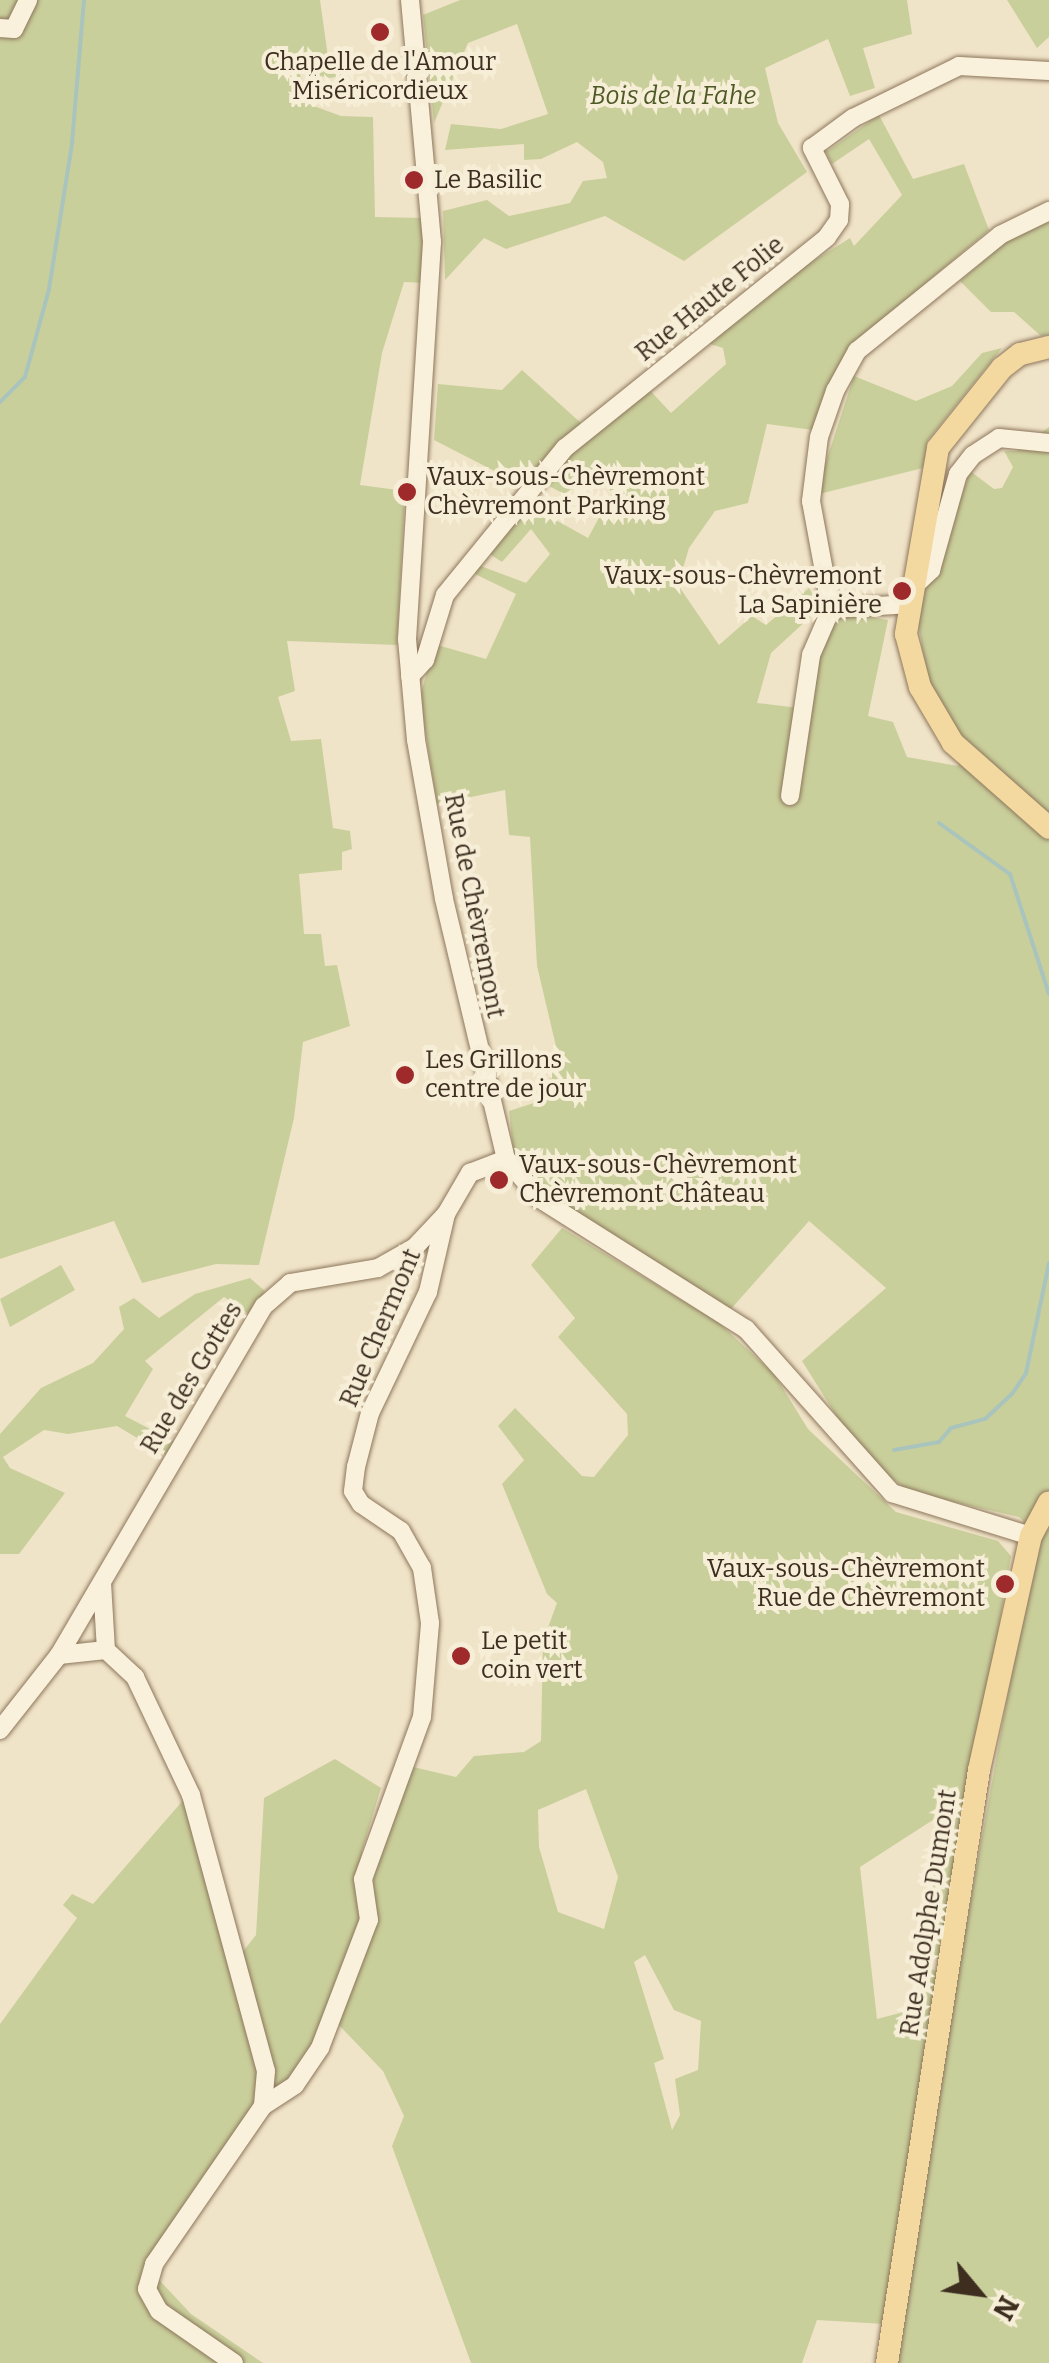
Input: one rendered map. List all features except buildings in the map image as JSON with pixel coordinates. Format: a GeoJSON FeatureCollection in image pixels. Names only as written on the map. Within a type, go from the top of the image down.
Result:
{"type":"FeatureCollection","features":[{"type":"Feature","properties":{"kind":"main road"},"geometry":{"type":"LineString","coordinates":[[1049,347],[1020,354],[1002,368],[950,426],[928,476],[911,596],[909,660],[932,713],[964,757],[1049,828]]}},
{"type":"Feature","properties":{"kind":"main road","name":"Rue Adolphe Dumont"},"geometry":{"type":"LineString","coordinates":[[888,2351],[979,1770],[1031,1536],[1049,1502]]}},
{"type":"Feature","properties":{"kind":"street"},"geometry":{"type":"LineString","coordinates":[[0,28],[14,29],[28,0]]}},
{"type":"Feature","properties":{"kind":"street","name":"Rue de Chèvremont"},"geometry":{"type":"LineString","coordinates":[[410,0],[432,242],[410,542],[410,676],[444,898],[506,1159],[540,1199],[746,1329],[892,1493],[1031,1536]]}},
{"type":"Feature","properties":{"kind":"street","name":"Rue Haute Folie"},"geometry":{"type":"LineString","coordinates":[[410,676],[425,660],[445,594],[565,448],[827,236],[839,220],[840,204],[812,148],[853,118],[959,66],[1049,71]]}},
{"type":"Feature","properties":{"kind":"street"},"geometry":{"type":"LineString","coordinates":[[790,796],[811,655],[831,609],[811,501],[813,471],[835,391],[856,350],[1000,235],[1049,211]]}},
{"type":"Feature","properties":{"kind":"street"},"geometry":{"type":"LineString","coordinates":[[831,609],[911,596],[931,570],[958,474],[973,455],[999,438],[1049,442]]}},
{"type":"Feature","properties":{"kind":"street","name":"Rue des Gottes"},"geometry":{"type":"LineString","coordinates":[[0,1730],[59,1656],[102,1576],[264,1306],[290,1284],[378,1268],[416,1248],[446,1214],[470,1174],[506,1159]]}},
{"type":"Feature","properties":{"kind":"street","name":"Rue Chermont"},"geometry":{"type":"LineString","coordinates":[[263,2106],[294,2085],[320,2048],[369,1920],[364,1879],[422,1717],[430,1623],[422,1568],[401,1531],[361,1504],[354,1491],[370,1413],[428,1292],[446,1214]]}},
{"type":"Feature","properties":{"kind":"street"},"geometry":{"type":"LineString","coordinates":[[102,1576],[106,1650],[136,1677],[191,1795],[266,2070],[263,2106],[154,2264],[148,2289],[159,2311],[234,2363]]}},
{"type":"Feature","properties":{"kind":"street"},"geometry":{"type":"LineString","coordinates":[[59,1656],[106,1650]]}},
{"type":"Feature","properties":{"kind":"green space"},"geometry":{"type":"Polygon","coordinates":[[[0,0],[320,0],[328,57],[344,65],[380,64],[331,78],[299,72],[311,105],[341,116],[373,117],[375,217],[424,218],[425,283],[404,282],[382,353],[360,485],[405,491],[397,645],[287,641],[295,691],[278,697],[291,741],[321,739],[333,828],[350,831],[352,849],[342,852],[342,870],[299,874],[304,934],[321,934],[325,966],[337,965],[350,1026],[303,1042],[294,1118],[259,1265],[216,1264],[142,1283],[114,1221],[0,1259],[0,0]]]}},
{"type":"Feature","properties":{"kind":"green space","name":"Bois de la Fahe"},"geometry":{"type":"Polygon","coordinates":[[[460,0],[907,0],[912,34],[863,48],[875,88],[850,96],[828,39],[765,68],[778,123],[807,172],[684,261],[605,216],[506,249],[484,238],[445,280],[443,211],[487,200],[509,216],[570,203],[583,181],[607,178],[603,162],[577,142],[541,159],[524,160],[524,144],[445,150],[451,124],[501,129],[548,114],[517,24],[468,43],[434,123],[423,15],[460,0]]]}},
{"type":"Feature","properties":{"kind":"green space"},"geometry":{"type":"Polygon","coordinates":[[[1007,0],[1049,0],[1049,37],[1037,48],[1007,0]]]}},
{"type":"Feature","properties":{"kind":"green space"},"geometry":{"type":"Polygon","coordinates":[[[879,115],[913,179],[964,164],[989,230],[853,344],[813,430],[767,424],[748,503],[715,511],[689,548],[678,585],[719,645],[752,616],[766,625],[809,588],[821,607],[771,653],[757,703],[799,708],[837,611],[888,620],[868,716],[893,722],[907,757],[958,766],[961,742],[929,688],[917,616],[931,503],[961,496],[970,471],[994,489],[1002,488],[1013,467],[1004,451],[1017,451],[1049,427],[1049,2363],[887,2363],[1037,1533],[1019,1517],[910,1492],[861,1455],[802,1361],[886,1288],[809,1221],[731,1309],[541,1191],[514,1159],[509,1111],[540,1101],[559,1059],[537,966],[530,837],[509,835],[505,790],[437,804],[420,698],[434,644],[486,659],[516,594],[475,574],[478,565],[526,583],[550,554],[531,529],[502,562],[479,547],[528,488],[550,504],[545,514],[588,538],[613,492],[591,475],[564,494],[536,479],[646,386],[671,413],[726,364],[723,348],[707,343],[769,289],[850,238],[854,246],[902,195],[869,139],[832,164],[826,152],[879,115]]]}},
{"type":"Feature","properties":{"kind":"green space"},"geometry":{"type":"Polygon","coordinates":[[[1049,222],[1049,335],[1041,336],[1014,312],[991,312],[960,281],[1018,231],[1049,222]]]}},
{"type":"Feature","properties":{"kind":"green space"},"geometry":{"type":"Polygon","coordinates":[[[1002,348],[928,440],[923,468],[815,495],[854,376],[916,401],[952,386],[982,353],[1002,348]]]}},
{"type":"Feature","properties":{"kind":"green space"},"geometry":{"type":"Polygon","coordinates":[[[522,370],[581,423],[520,484],[434,440],[438,384],[502,390],[522,370]]]}},
{"type":"Feature","properties":{"kind":"green space"},"geometry":{"type":"Polygon","coordinates":[[[562,1228],[718,1322],[774,1374],[808,1429],[896,1512],[998,1541],[1011,1556],[942,1962],[927,1953],[939,1816],[860,1867],[877,2019],[915,2009],[924,1966],[939,1972],[884,2324],[817,2320],[802,2363],[471,2363],[392,2146],[404,2116],[383,2071],[335,2021],[290,2085],[272,2092],[241,1954],[256,1935],[264,1798],[335,1759],[381,1788],[362,1851],[359,1899],[372,1899],[376,1850],[413,1767],[456,1777],[474,1756],[524,1752],[541,1741],[543,1641],[557,1603],[547,1594],[502,1484],[524,1460],[498,1426],[515,1408],[582,1476],[594,1477],[628,1435],[627,1414],[558,1337],[575,1318],[531,1265],[562,1228]],[[586,1789],[538,1810],[539,1847],[558,1912],[604,1929],[618,1877],[586,1789]],[[645,1955],[634,1962],[664,2059],[654,2063],[672,2130],[680,2115],[675,2079],[698,2070],[701,2021],[674,2010],[645,1955]]]}},
{"type":"Feature","properties":{"kind":"green space"},"geometry":{"type":"Polygon","coordinates":[[[61,1265],[75,1290],[10,1327],[0,1299],[61,1265]]]}},
{"type":"Feature","properties":{"kind":"green space"},"geometry":{"type":"Polygon","coordinates":[[[250,1278],[265,1291],[250,1315],[224,1297],[145,1361],[153,1369],[125,1416],[175,1442],[166,1455],[117,1426],[68,1434],[44,1430],[3,1457],[10,1468],[65,1493],[19,1554],[0,1554],[0,1434],[41,1388],[93,1363],[124,1329],[119,1307],[134,1298],[159,1318],[195,1294],[250,1278]]]}},
{"type":"Feature","properties":{"kind":"green space"},"geometry":{"type":"Polygon","coordinates":[[[185,1798],[263,2078],[253,2109],[147,2267],[191,2314],[263,2363],[0,2363],[0,2024],[77,1918],[63,1905],[72,1894],[93,1904],[185,1798]]]}},
{"type":"Feature","properties":{"kind":"waterway"},"geometry":{"type":"LineString","coordinates":[[0,402],[25,377],[49,289],[72,143],[84,0]]}},
{"type":"Feature","properties":{"kind":"waterway"},"geometry":{"type":"LineString","coordinates":[[939,823],[1010,874],[1049,994]]}},
{"type":"Feature","properties":{"kind":"waterway"},"geometry":{"type":"LineString","coordinates":[[894,1450],[939,1442],[951,1428],[985,1419],[1012,1394],[1026,1373],[1049,1263]]}},
{"type":"Feature","properties":{"kind":"place","name":"Chapelle de l'Amour Miséricordieux"},"geometry":{"type":"Point","coordinates":[380,32]}},
{"type":"Feature","properties":{"kind":"place","name":"Le Basilic"},"geometry":{"type":"Point","coordinates":[414,180]}},
{"type":"Feature","properties":{"kind":"place","name":"Vaux-sous-Chèvremont Chèvremont Parking"},"geometry":{"type":"Point","coordinates":[407,492]}},
{"type":"Feature","properties":{"kind":"place","name":"Vaux-sous-Chèvremont La Sapinière"},"geometry":{"type":"Point","coordinates":[902,591]}},
{"type":"Feature","properties":{"kind":"place","name":"Les Grillons centre de jour"},"geometry":{"type":"Point","coordinates":[405,1075]}},
{"type":"Feature","properties":{"kind":"place","name":"Vaux-sous-Chèvremont Chèvremont Château"},"geometry":{"type":"Point","coordinates":[499,1180]}},
{"type":"Feature","properties":{"kind":"place","name":"Vaux-sous-Chèvremont Rue de Chèvremont"},"geometry":{"type":"Point","coordinates":[1005,1584]}},
{"type":"Feature","properties":{"kind":"place","name":"Le petit coin vert"},"geometry":{"type":"Point","coordinates":[461,1656]}}]}
